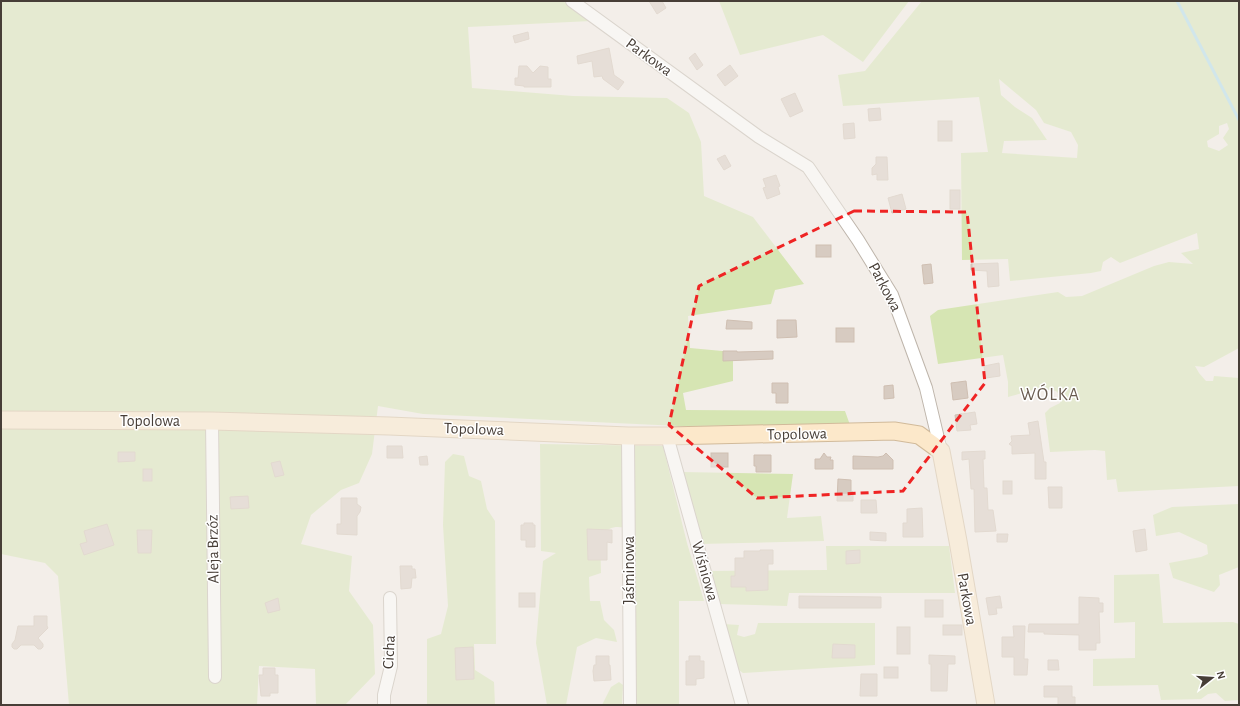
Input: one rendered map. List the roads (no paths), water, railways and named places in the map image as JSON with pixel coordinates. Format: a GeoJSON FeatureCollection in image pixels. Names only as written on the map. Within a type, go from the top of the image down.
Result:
{"type":"FeatureCollection","features":[{"type":"Feature","properties":{"kind":"street","name":"Parkowa"},"geometry":{"type":"LineString","coordinates":[[572,1],[759,137],[808,167],[858,240],[892,295],[926,388],[958,541],[986,705]]}},
{"type":"Feature","properties":{"kind":"street","name":"Topolowa"},"geometry":{"type":"LineString","coordinates":[[1,420],[212,421],[389,426],[628,436],[894,431],[919,435],[940,451]]}},
{"type":"Feature","properties":{"kind":"street","name":"Aleja Brzóz"},"geometry":{"type":"LineString","coordinates":[[212,421],[214,677]]}},
{"type":"Feature","properties":{"kind":"street","name":"Jaśminowa"},"geometry":{"type":"LineString","coordinates":[[628,436],[630,705]]}},
{"type":"Feature","properties":{"kind":"street","name":"Wiśniowa"},"geometry":{"type":"LineString","coordinates":[[667,436],[742,705]]}},
{"type":"Feature","properties":{"kind":"street","name":"Cicha"},"geometry":{"type":"LineString","coordinates":[[384,705],[384,695],[391,666],[390,598]]}},
{"type":"Feature","properties":{"kind":"waterway"},"geometry":{"type":"LineString","coordinates":[[1177,1],[1239,120]]}},
{"type":"Feature","properties":{"kind":"district","name":"WÓLKA"},"geometry":{"type":"Point","coordinates":[1050,395]}}]}
